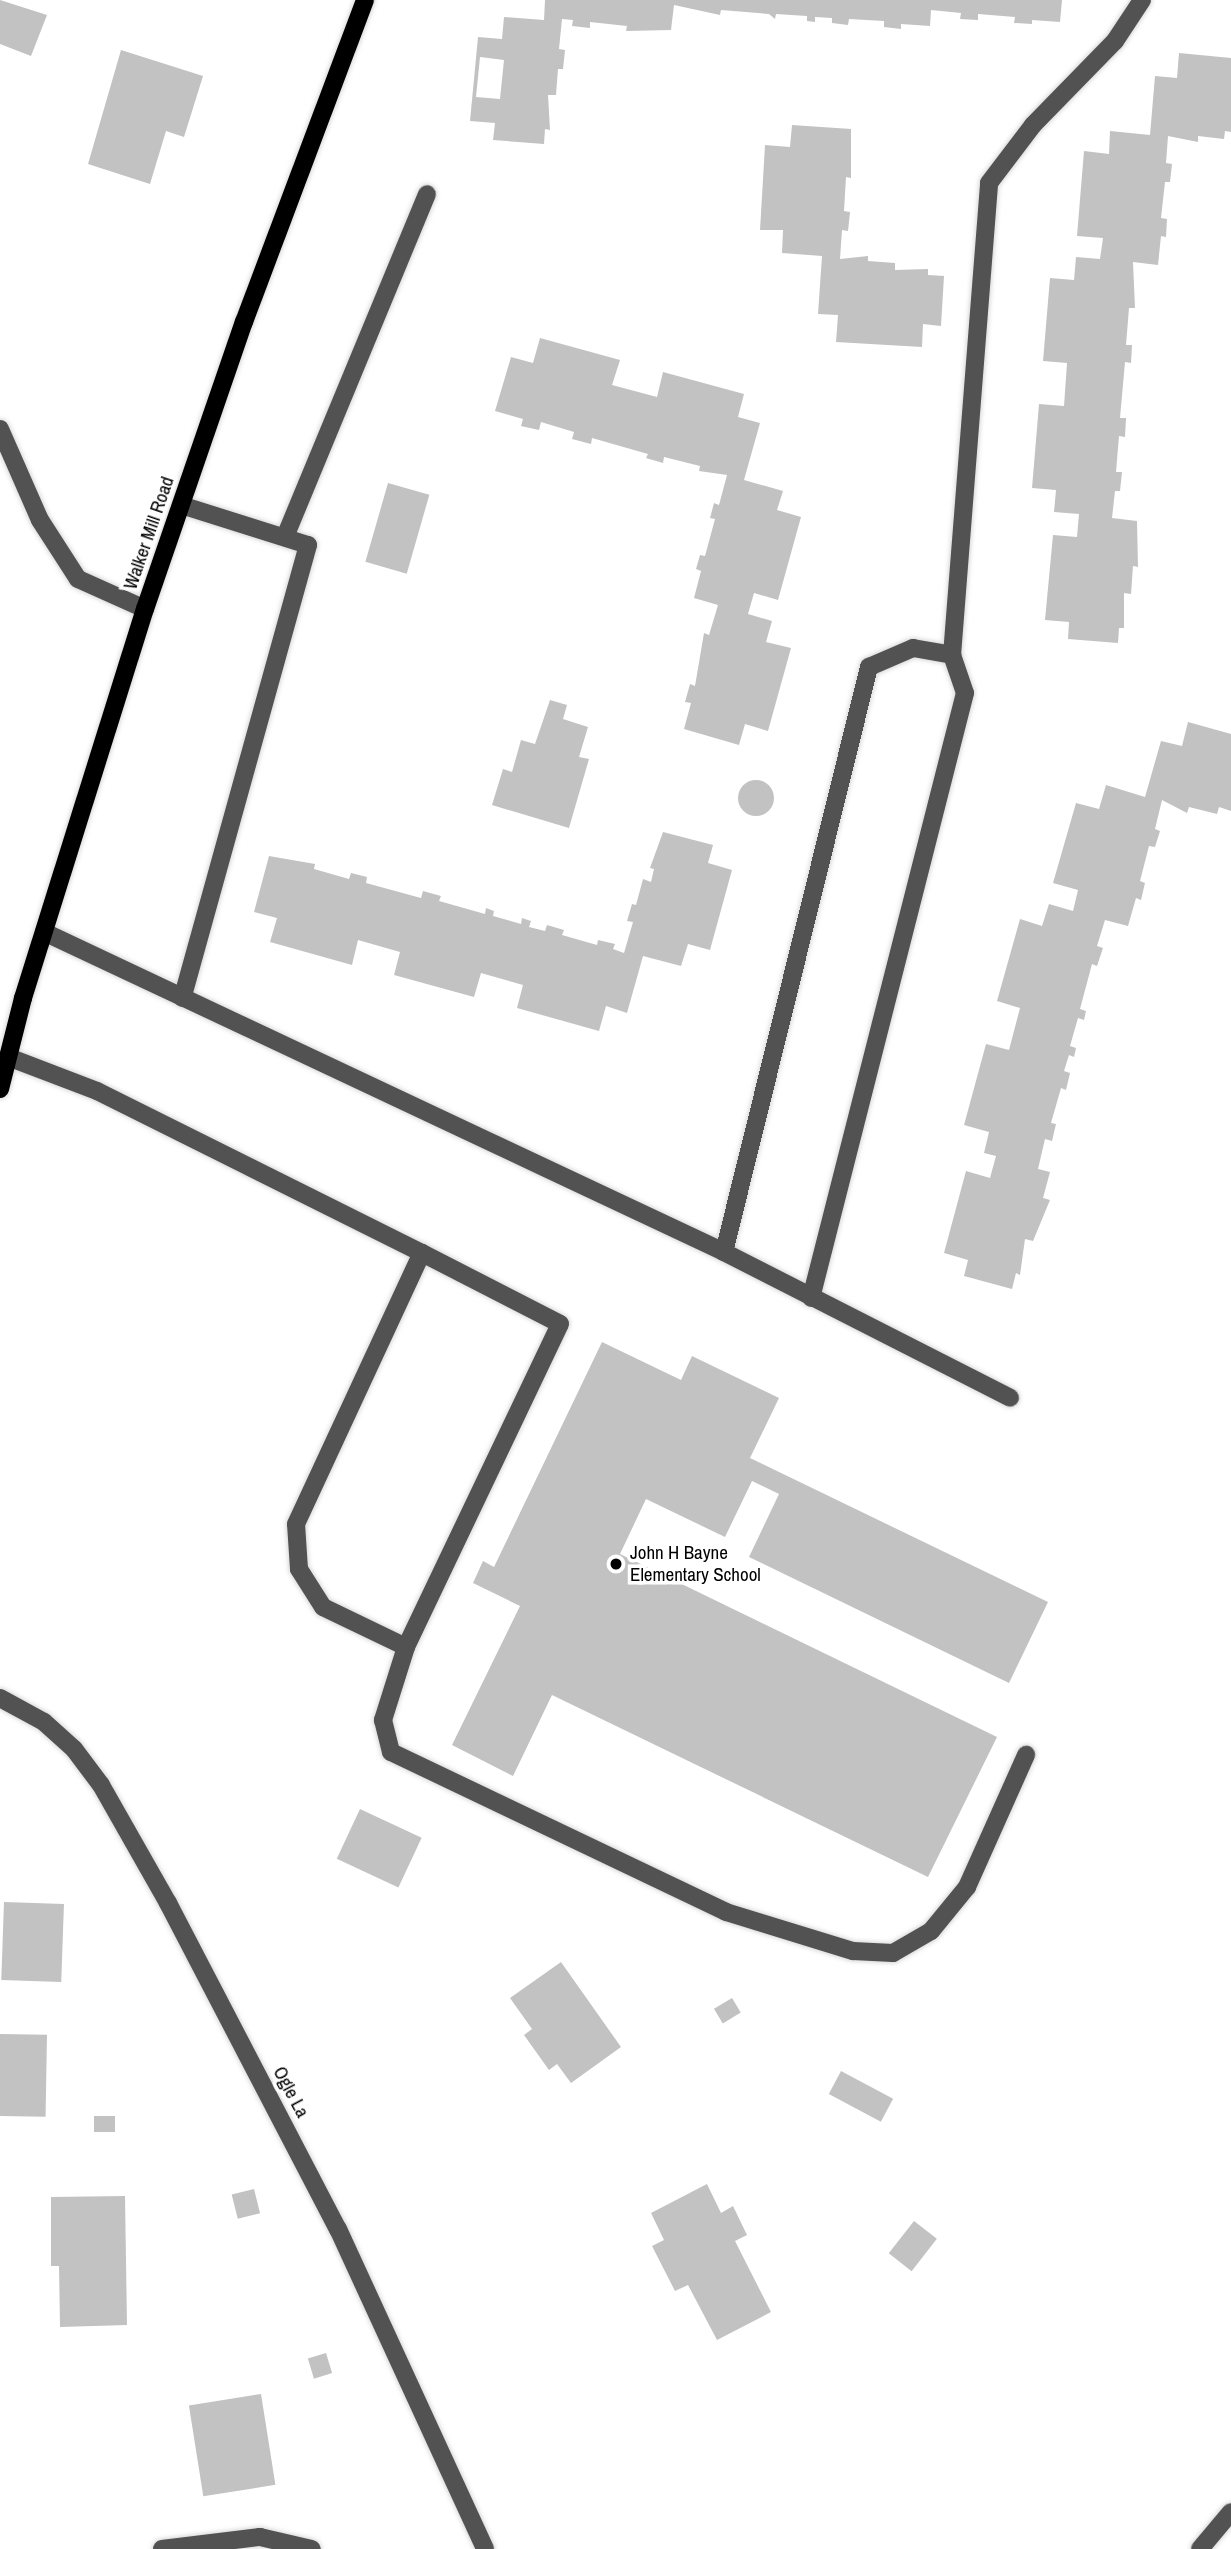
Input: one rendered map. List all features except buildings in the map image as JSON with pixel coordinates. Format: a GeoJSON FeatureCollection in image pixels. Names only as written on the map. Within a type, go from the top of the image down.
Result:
{"type":"FeatureCollection","features":[{"type":"Feature","properties":{"kind":"main road","name":"Walker Mill Road"},"geometry":{"type":"LineString","coordinates":[[0,1089],[44,932],[145,609],[365,0]]}},
{"type":"Feature","properties":{"kind":"street"},"geometry":{"type":"LineString","coordinates":[[811,1298],[965,692],[952,655],[989,183],[1033,125],[1115,41],[1142,0]]}},
{"type":"Feature","properties":{"kind":"street"},"geometry":{"type":"LineString","coordinates":[[285,537],[427,194]]}},
{"type":"Feature","properties":{"kind":"street"},"geometry":{"type":"LineString","coordinates":[[0,429],[40,520],[78,579],[145,609]]}},
{"type":"Feature","properties":{"kind":"street"},"geometry":{"type":"LineString","coordinates":[[181,505],[308,545],[183,998]]}},
{"type":"Feature","properties":{"kind":"street"},"geometry":{"type":"LineString","coordinates":[[724,1252],[869,667],[914,648],[952,655]]}},
{"type":"Feature","properties":{"kind":"street"},"geometry":{"type":"LineString","coordinates":[[44,932],[724,1252],[1010,1398]]}},
{"type":"Feature","properties":{"kind":"street"},"geometry":{"type":"LineString","coordinates":[[8,1057],[97,1091],[560,1324],[406,1647],[383,1720],[391,1752],[726,1912],[853,1951],[893,1953],[931,1931],[967,1887],[1026,1755]]}},
{"type":"Feature","properties":{"kind":"street"},"geometry":{"type":"LineString","coordinates":[[406,1647],[323,1607],[299,1569],[296,1524],[422,1254]]}},
{"type":"Feature","properties":{"kind":"street","name":"Ogle La"},"geometry":{"type":"LineString","coordinates":[[0,1698],[44,1722],[74,1749],[101,1785],[168,1903],[344,2240],[485,2549]]}},
{"type":"Feature","properties":{"kind":"street"},"geometry":{"type":"LineString","coordinates":[[1200,2549],[1231,2512]]}},
{"type":"Feature","properties":{"kind":"street"},"geometry":{"type":"LineString","coordinates":[[162,2549],[260,2537],[312,2549]]}},
{"type":"Feature","properties":{"kind":"place","name":"John H Bayne Elementary School"},"geometry":{"type":"Point","coordinates":[616,1564]}}]}
